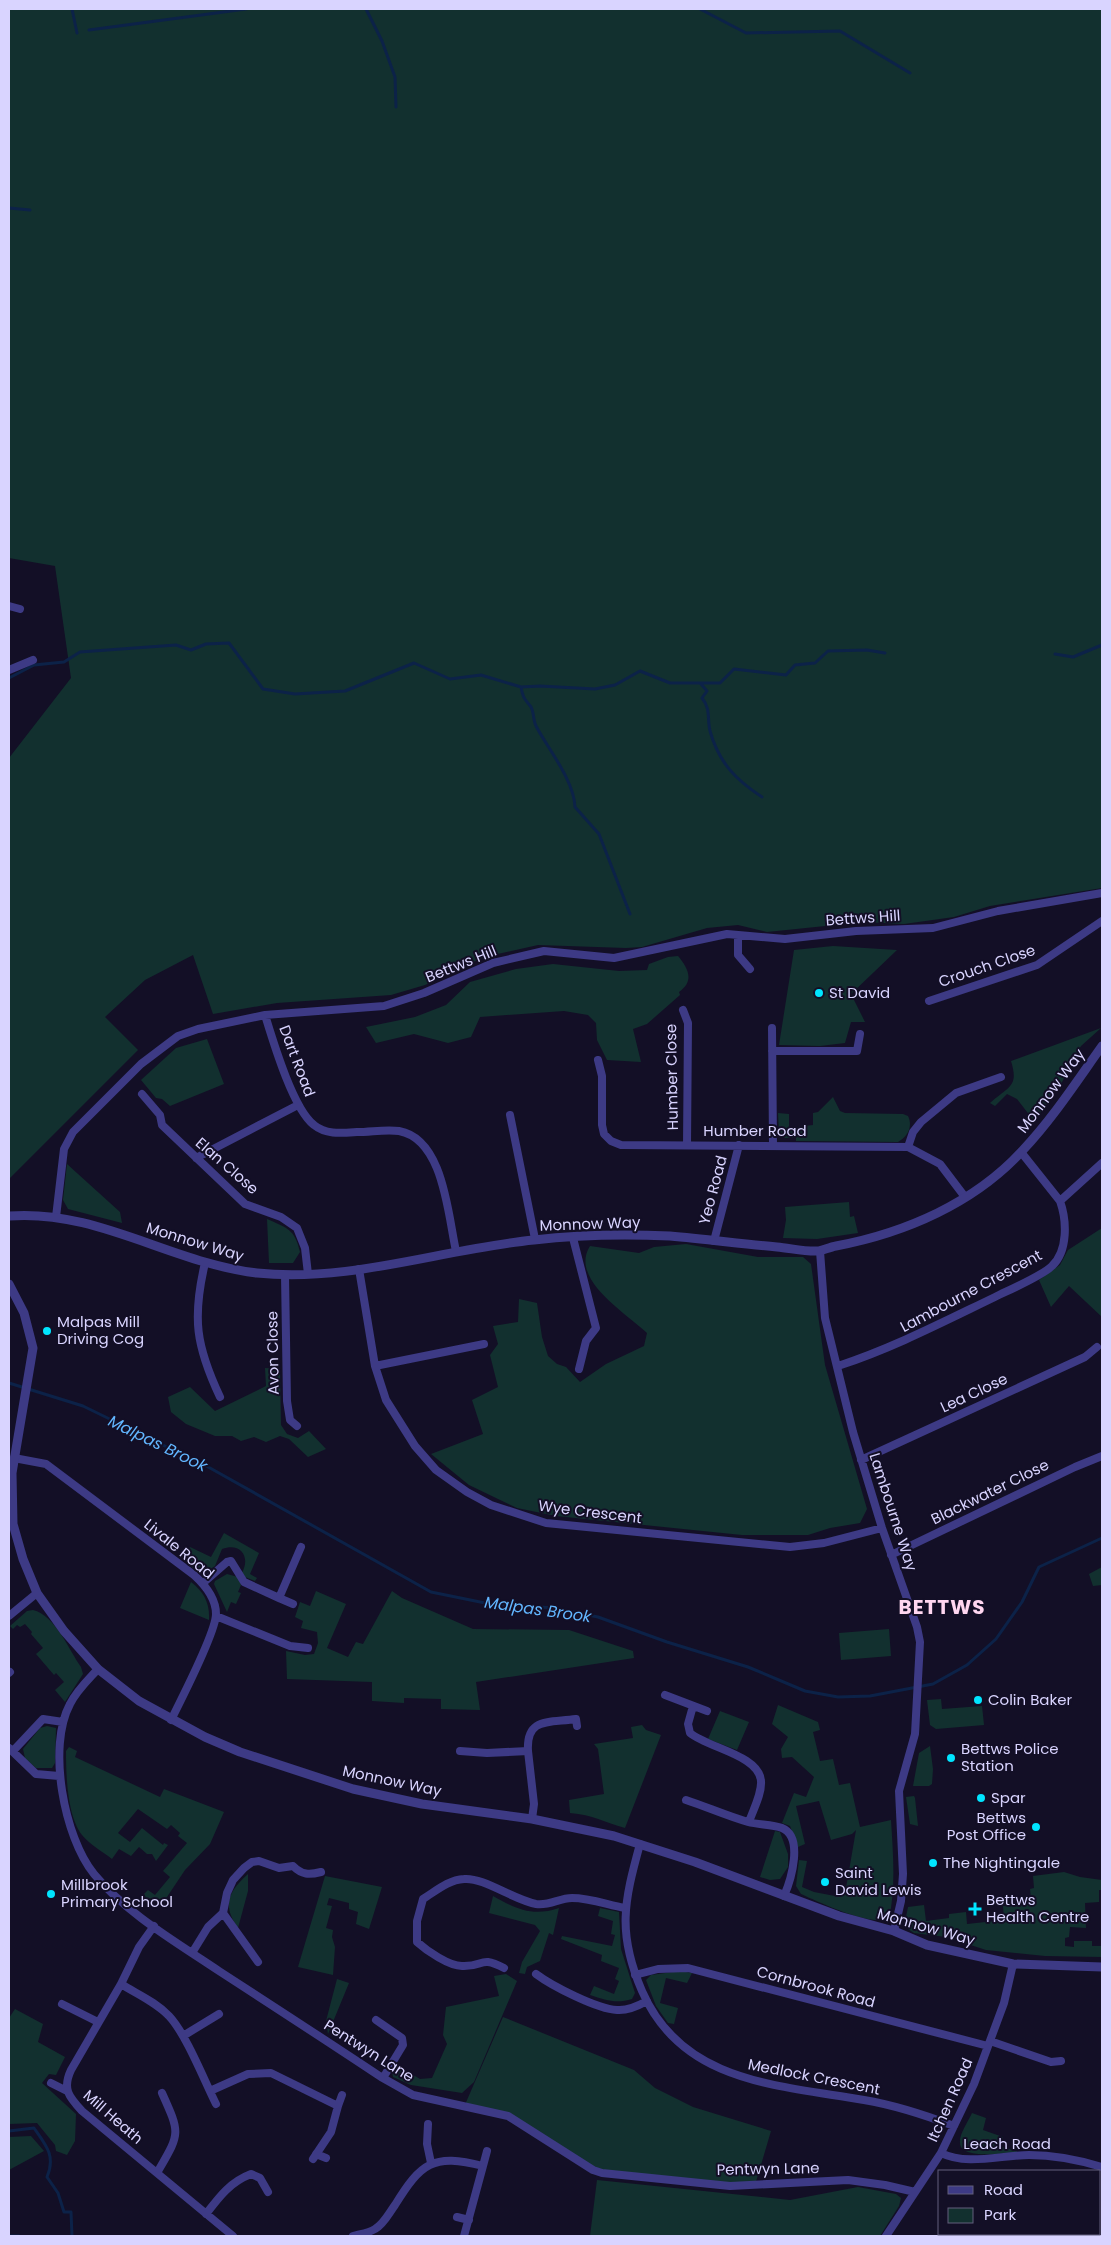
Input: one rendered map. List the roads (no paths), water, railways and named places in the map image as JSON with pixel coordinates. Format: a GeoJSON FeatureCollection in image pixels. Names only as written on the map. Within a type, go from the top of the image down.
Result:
{"type":"FeatureCollection","features":[{"type":"Feature","properties":{"kind":"street"},"geometry":{"type":"LineString","coordinates":[[9,606],[20,609]]}},
{"type":"Feature","properties":{"kind":"street"},"geometry":{"type":"LineString","coordinates":[[9,670],[32,660]]}},
{"type":"Feature","properties":{"kind":"street","name":"Bettws Hill"},"geometry":{"type":"LineString","coordinates":[[56,1217],[64,1149],[67,1140],[134,1071],[178,1036],[229,1020],[265,1015],[384,1006],[424,993],[493,963],[544,952],[614,958],[655,951],[690,941],[727,934],[785,939],[856,931],[933,928],[998,910],[1102,893]]}},
{"type":"Feature","properties":{"kind":"street","name":"Crouch Close"},"geometry":{"type":"LineString","coordinates":[[929,1001],[1037,965],[1102,922]]}},
{"type":"Feature","properties":{"kind":"street"},"geometry":{"type":"LineString","coordinates":[[738,935],[738,955],[750,969]]}},
{"type":"Feature","properties":{"kind":"street","name":"Humber Close"},"geometry":{"type":"LineString","coordinates":[[683,1010],[688,1023],[688,1145]]}},
{"type":"Feature","properties":{"kind":"street","name":"Dart Road"},"geometry":{"type":"LineString","coordinates":[[265,1015],[298,1105],[313,1125],[333,1133],[400,1131],[413,1137],[426,1148],[438,1169],[456,1251]]}},
{"type":"Feature","properties":{"kind":"street"},"geometry":{"type":"LineString","coordinates":[[772,1028],[773,1145]]}},
{"type":"Feature","properties":{"kind":"street"},"geometry":{"type":"LineString","coordinates":[[772,1051],[858,1051],[860,1034]]}},
{"type":"Feature","properties":{"kind":"street","name":"Monnow Way"},"geometry":{"type":"LineString","coordinates":[[9,1216],[56,1217],[134,1237],[205,1263],[244,1271],[285,1276],[359,1269],[456,1251],[535,1240],[573,1238],[661,1236],[820,1251],[878,1237],[931,1216],[993,1177],[1021,1152],[1053,1116],[1102,1046]]}},
{"type":"Feature","properties":{"kind":"street","name":"Humber Road"},"geometry":{"type":"LineString","coordinates":[[598,1060],[602,1076],[602,1125],[604,1134],[611,1141],[621,1145],[773,1145],[908,1148],[924,1154],[940,1164],[964,1197]]}},
{"type":"Feature","properties":{"kind":"street"},"geometry":{"type":"LineString","coordinates":[[908,1148],[913,1132],[921,1122],[956,1093],[1001,1077]]}},
{"type":"Feature","properties":{"kind":"street","name":"Elan Close"},"geometry":{"type":"LineString","coordinates":[[142,1094],[160,1115],[162,1125],[245,1204],[281,1217],[297,1228],[305,1248],[308,1274]]}},
{"type":"Feature","properties":{"kind":"street"},"geometry":{"type":"LineString","coordinates":[[196,1158],[298,1105]]}},
{"type":"Feature","properties":{"kind":"street"},"geometry":{"type":"LineString","coordinates":[[510,1115],[535,1240]]}},
{"type":"Feature","properties":{"kind":"street","name":"Yeo Road"},"geometry":{"type":"LineString","coordinates":[[714,1241],[739,1145]]}},
{"type":"Feature","properties":{"kind":"street","name":"Lambourne Crescent"},"geometry":{"type":"LineString","coordinates":[[838,1366],[894,1347],[1014,1288],[1052,1266],[1063,1249],[1065,1224],[1060,1202],[1021,1152]]}},
{"type":"Feature","properties":{"kind":"street"},"geometry":{"type":"LineString","coordinates":[[1060,1202],[1102,1163]]}},
{"type":"Feature","properties":{"kind":"street"},"geometry":{"type":"LineString","coordinates":[[573,1238],[596,1328],[586,1341],[579,1370]]}},
{"type":"Feature","properties":{"kind":"street","name":"Lambourne Way"},"geometry":{"type":"LineString","coordinates":[[820,1251],[825,1318],[861,1460],[891,1555],[918,1627],[919,1679],[915,1734],[899,1791],[903,1874],[901,1901],[894,1931]]}},
{"type":"Feature","properties":{"kind":"street"},"geometry":{"type":"LineString","coordinates":[[205,1263],[198,1293],[197,1328],[204,1363],[220,1397]]}},
{"type":"Feature","properties":{"kind":"street","name":"Wye Crescent"},"geometry":{"type":"LineString","coordinates":[[359,1269],[375,1366],[386,1400],[397,1421],[436,1470],[490,1505],[517,1516],[546,1523],[790,1547],[824,1543],[882,1528]]}},
{"type":"Feature","properties":{"kind":"street","name":"Avon Close"},"geometry":{"type":"LineString","coordinates":[[285,1276],[287,1401],[290,1420],[298,1426]]}},
{"type":"Feature","properties":{"kind":"street","name":"Monnow Way"},"geometry":{"type":"LineString","coordinates":[[9,1284],[24,1313],[31,1337],[30,1372],[10,1473],[14,1524],[23,1559],[37,1593],[64,1631],[98,1669],[139,1701],[171,1720],[240,1752],[353,1789],[422,1804],[571,1826],[640,1844],[695,1862],[839,1916],[894,1931],[927,1945],[1013,1964],[1102,1967]]}},
{"type":"Feature","properties":{"kind":"street"},"geometry":{"type":"LineString","coordinates":[[375,1366],[484,1344]]}},
{"type":"Feature","properties":{"kind":"street","name":"Lea Close"},"geometry":{"type":"LineString","coordinates":[[861,1460],[1085,1357],[1097,1347]]}},
{"type":"Feature","properties":{"kind":"street","name":"Blackwater Close"},"geometry":{"type":"LineString","coordinates":[[891,1555],[1075,1467],[1102,1456]]}},
{"type":"Feature","properties":{"kind":"street","name":"Livale Road"},"geometry":{"type":"LineString","coordinates":[[14,1458],[46,1464],[203,1583],[212,1598],[216,1616]]}},
{"type":"Feature","properties":{"kind":"street"},"geometry":{"type":"LineString","coordinates":[[279,1598],[301,1547]]}},
{"type":"Feature","properties":{"kind":"street"},"geometry":{"type":"LineString","coordinates":[[203,1583],[227,1562],[232,1561],[244,1582],[293,1604]]}},
{"type":"Feature","properties":{"kind":"street"},"geometry":{"type":"LineString","coordinates":[[9,1616],[37,1593]]}},
{"type":"Feature","properties":{"kind":"street"},"geometry":{"type":"LineString","coordinates":[[171,1720],[214,1628],[216,1616],[290,1646],[308,1648]]}},
{"type":"Feature","properties":{"kind":"street","name":"Pentwyn Lane"},"geometry":{"type":"LineString","coordinates":[[98,1669],[78,1691],[69,1705],[63,1722],[59,1776],[65,1808],[77,1843],[92,1872],[114,1895],[192,1953],[383,2078],[413,2095],[508,2116],[593,2170],[602,2173],[730,2186],[848,2180],[884,2184],[915,2192]]}},
{"type":"Feature","properties":{"kind":"street"},"geometry":{"type":"LineString","coordinates":[[665,1695],[707,1711]]}},
{"type":"Feature","properties":{"kind":"street"},"geometry":{"type":"LineString","coordinates":[[693,1706],[688,1724],[690,1733],[699,1740],[747,1760],[758,1772],[761,1780],[760,1792],[749,1822]]}},
{"type":"Feature","properties":{"kind":"street"},"geometry":{"type":"LineString","coordinates":[[532,1819],[534,1804],[527,1737],[530,1730],[538,1725],[576,1719],[577,1726]]}},
{"type":"Feature","properties":{"kind":"street"},"geometry":{"type":"LineString","coordinates":[[59,1776],[36,1774],[11,1749],[43,1720],[63,1722]]}},
{"type":"Feature","properties":{"kind":"street"},"geometry":{"type":"LineString","coordinates":[[460,1751],[488,1753],[528,1751]]}},
{"type":"Feature","properties":{"kind":"street"},"geometry":{"type":"LineString","coordinates":[[686,1800],[749,1822],[783,1828],[790,1834],[794,1865],[791,1881],[784,1896]]}},
{"type":"Feature","properties":{"kind":"street","name":"Medlock Crescent"},"geometry":{"type":"LineString","coordinates":[[640,1844],[625,1908],[626,1944],[646,2001],[670,2036],[697,2058],[731,2073],[766,2084],[866,2100],[922,2114],[954,2126]]}},
{"type":"Feature","properties":{"kind":"street"},"geometry":{"type":"LineString","coordinates":[[192,1953],[208,1927],[222,1913],[227,1893],[234,1880],[252,1862],[259,1861],[279,1868],[293,1866],[300,1873],[311,1875],[321,1872]]}},
{"type":"Feature","properties":{"kind":"street"},"geometry":{"type":"LineString","coordinates":[[504,1968],[489,1960],[461,1966],[429,1953],[417,1942],[417,1921],[423,1899],[447,1884],[465,1879],[484,1884],[514,1898],[536,1904],[547,1905],[571,1898],[625,1908]]}},
{"type":"Feature","properties":{"kind":"street"},"geometry":{"type":"LineString","coordinates":[[222,1913],[258,1962]]}},
{"type":"Feature","properties":{"kind":"street","name":"Mill Heath"},"geometry":{"type":"LineString","coordinates":[[154,1926],[138,1947],[121,1984],[66,2081],[67,2091],[82,2111],[233,2236]]}},
{"type":"Feature","properties":{"kind":"street","name":"Itchen Road"},"geometry":{"type":"LineString","coordinates":[[886,2236],[941,2153],[954,2126],[989,2044],[1004,2003],[1013,1964]]}},
{"type":"Feature","properties":{"kind":"street","name":"Cornbrook Road"},"geometry":{"type":"LineString","coordinates":[[635,1974],[658,1969],[688,1968],[989,2044],[1051,2062],[1061,2061]]}},
{"type":"Feature","properties":{"kind":"street"},"geometry":{"type":"LineString","coordinates":[[536,1974],[552,1987],[617,2010],[635,2007],[646,2001]]}},
{"type":"Feature","properties":{"kind":"street"},"geometry":{"type":"LineString","coordinates":[[121,1984],[159,2007],[170,2017],[182,2036],[216,2104]]}},
{"type":"Feature","properties":{"kind":"street"},"geometry":{"type":"LineString","coordinates":[[62,2004],[98,2022]]}},
{"type":"Feature","properties":{"kind":"street"},"geometry":{"type":"LineString","coordinates":[[182,2036],[219,2014]]}},
{"type":"Feature","properties":{"kind":"street"},"geometry":{"type":"LineString","coordinates":[[376,2020],[402,2038],[403,2046],[383,2078]]}},
{"type":"Feature","properties":{"kind":"street"},"geometry":{"type":"LineString","coordinates":[[210,2091],[248,2074],[271,2073],[338,2106]]}},
{"type":"Feature","properties":{"kind":"street"},"geometry":{"type":"LineString","coordinates":[[51,2083],[67,2091]]}},
{"type":"Feature","properties":{"kind":"street"},"geometry":{"type":"LineString","coordinates":[[157,2172],[174,2143],[177,2126],[162,2093]]}},
{"type":"Feature","properties":{"kind":"street"},"geometry":{"type":"LineString","coordinates":[[326,2158],[314,2156],[331,2132],[342,2095]]}},
{"type":"Feature","properties":{"kind":"street"},"geometry":{"type":"LineString","coordinates":[[159,2109],[167,2105]]}},
{"type":"Feature","properties":{"kind":"street"},"geometry":{"type":"LineString","coordinates":[[428,2124],[427,2144],[431,2163]]}},
{"type":"Feature","properties":{"kind":"street"},"geometry":{"type":"LineString","coordinates":[[464,2236],[487,2151]]}},
{"type":"Feature","properties":{"kind":"street","name":"Leach Road"},"geometry":{"type":"LineString","coordinates":[[941,2153],[949,2157],[964,2159],[1031,2155],[1078,2160],[1102,2167]]}},
{"type":"Feature","properties":{"kind":"street"},"geometry":{"type":"LineString","coordinates":[[353,2236],[375,2229],[386,2219],[417,2174],[431,2163],[442,2160],[483,2166]]}},
{"type":"Feature","properties":{"kind":"street"},"geometry":{"type":"LineString","coordinates":[[206,2214],[221,2194],[240,2179],[251,2174],[260,2178],[268,2192]]}},
{"type":"Feature","properties":{"kind":"street"},"geometry":{"type":"LineString","coordinates":[[456,2217],[469,2220]]}},
{"type":"Feature","properties":{"kind":"waterway"},"geometry":{"type":"LineString","coordinates":[[72,9],[77,33]]}},
{"type":"Feature","properties":{"kind":"waterway"},"geometry":{"type":"LineString","coordinates":[[89,30],[246,9]]}},
{"type":"Feature","properties":{"kind":"waterway"},"geometry":{"type":"LineString","coordinates":[[366,9],[382,41],[395,77],[396,107]]}},
{"type":"Feature","properties":{"kind":"waterway"},"geometry":{"type":"LineString","coordinates":[[700,9],[746,33],[840,31],[910,73]]}},
{"type":"Feature","properties":{"kind":"waterway"},"geometry":{"type":"LineString","coordinates":[[9,208],[30,210]]}},
{"type":"Feature","properties":{"kind":"waterway"},"geometry":{"type":"LineString","coordinates":[[9,678],[34,665],[64,662],[80,652],[176,645],[191,650],[206,644],[229,643],[263,689],[295,694],[345,691],[414,663],[450,679],[481,675],[521,687],[540,686],[595,689],[615,685],[640,671],[670,683],[720,683],[734,669],[786,675],[795,665],[815,663],[828,651],[867,650],[885,653]]}},
{"type":"Feature","properties":{"kind":"waterway"},"geometry":{"type":"LineString","coordinates":[[1055,654],[1073,657],[1102,645]]}},
{"type":"Feature","properties":{"kind":"waterway"},"geometry":{"type":"LineString","coordinates":[[701,684],[707,691],[702,698],[707,706],[709,727],[718,752],[736,777],[762,797]]}},
{"type":"Feature","properties":{"kind":"waterway"},"geometry":{"type":"LineString","coordinates":[[521,687],[523,696],[532,709],[536,726],[560,765],[570,786],[575,807],[599,834],[630,914]]}},
{"type":"Feature","properties":{"kind":"waterway","name":"Malpas Brook"},"geometry":{"type":"LineString","coordinates":[[9,1383],[83,1406],[210,1468],[431,1592],[490,1604],[555,1608],[598,1617],[667,1642],[748,1667],[805,1691],[838,1697],[870,1696],[933,1684],[967,1665],[996,1639],[1022,1602],[1039,1567],[1102,1538]]}},
{"type":"Feature","properties":{"kind":"waterway"},"geometry":{"type":"LineString","coordinates":[[9,2131],[34,2128],[46,2145],[50,2157],[50,2170],[47,2177],[58,2193],[64,2212],[71,2212],[72,2236]]}},
{"type":"Feature","properties":{"kind":"waterway"},"geometry":{"type":"LineString","coordinates":[[10,2236],[19,2236]]}},
{"type":"Feature","properties":{"kind":"place","name":"St David"},"geometry":{"type":"Point","coordinates":[819,993]}},
{"type":"Feature","properties":{"kind":"place","name":"Malpas Mill Driving Cog"},"geometry":{"type":"Point","coordinates":[47,1331]}},
{"type":"Feature","properties":{"kind":"place","name":"Colin Baker"},"geometry":{"type":"Point","coordinates":[978,1700]}},
{"type":"Feature","properties":{"kind":"place","name":"Bettws Police Station"},"geometry":{"type":"Point","coordinates":[951,1758]}},
{"type":"Feature","properties":{"kind":"place","name":"Spar"},"geometry":{"type":"Point","coordinates":[981,1798]}},
{"type":"Feature","properties":{"kind":"place","name":"Bettws Post Office"},"geometry":{"type":"Point","coordinates":[1036,1827]}},
{"type":"Feature","properties":{"kind":"place","name":"The Nightingale"},"geometry":{"type":"Point","coordinates":[933,1863]}},
{"type":"Feature","properties":{"kind":"place","name":"Saint David Lewis"},"geometry":{"type":"Point","coordinates":[825,1882]}},
{"type":"Feature","properties":{"kind":"place","name":"Millbrook Primary School"},"geometry":{"type":"Point","coordinates":[51,1894]}},
{"type":"Feature","properties":{"kind":"place","name":"Bettws Health Centre"},"geometry":{"type":"Point","coordinates":[975,1909]}},
{"type":"Feature","properties":{"kind":"district","name":"BETTWS"},"geometry":{"type":"Point","coordinates":[942,1607]}}]}
